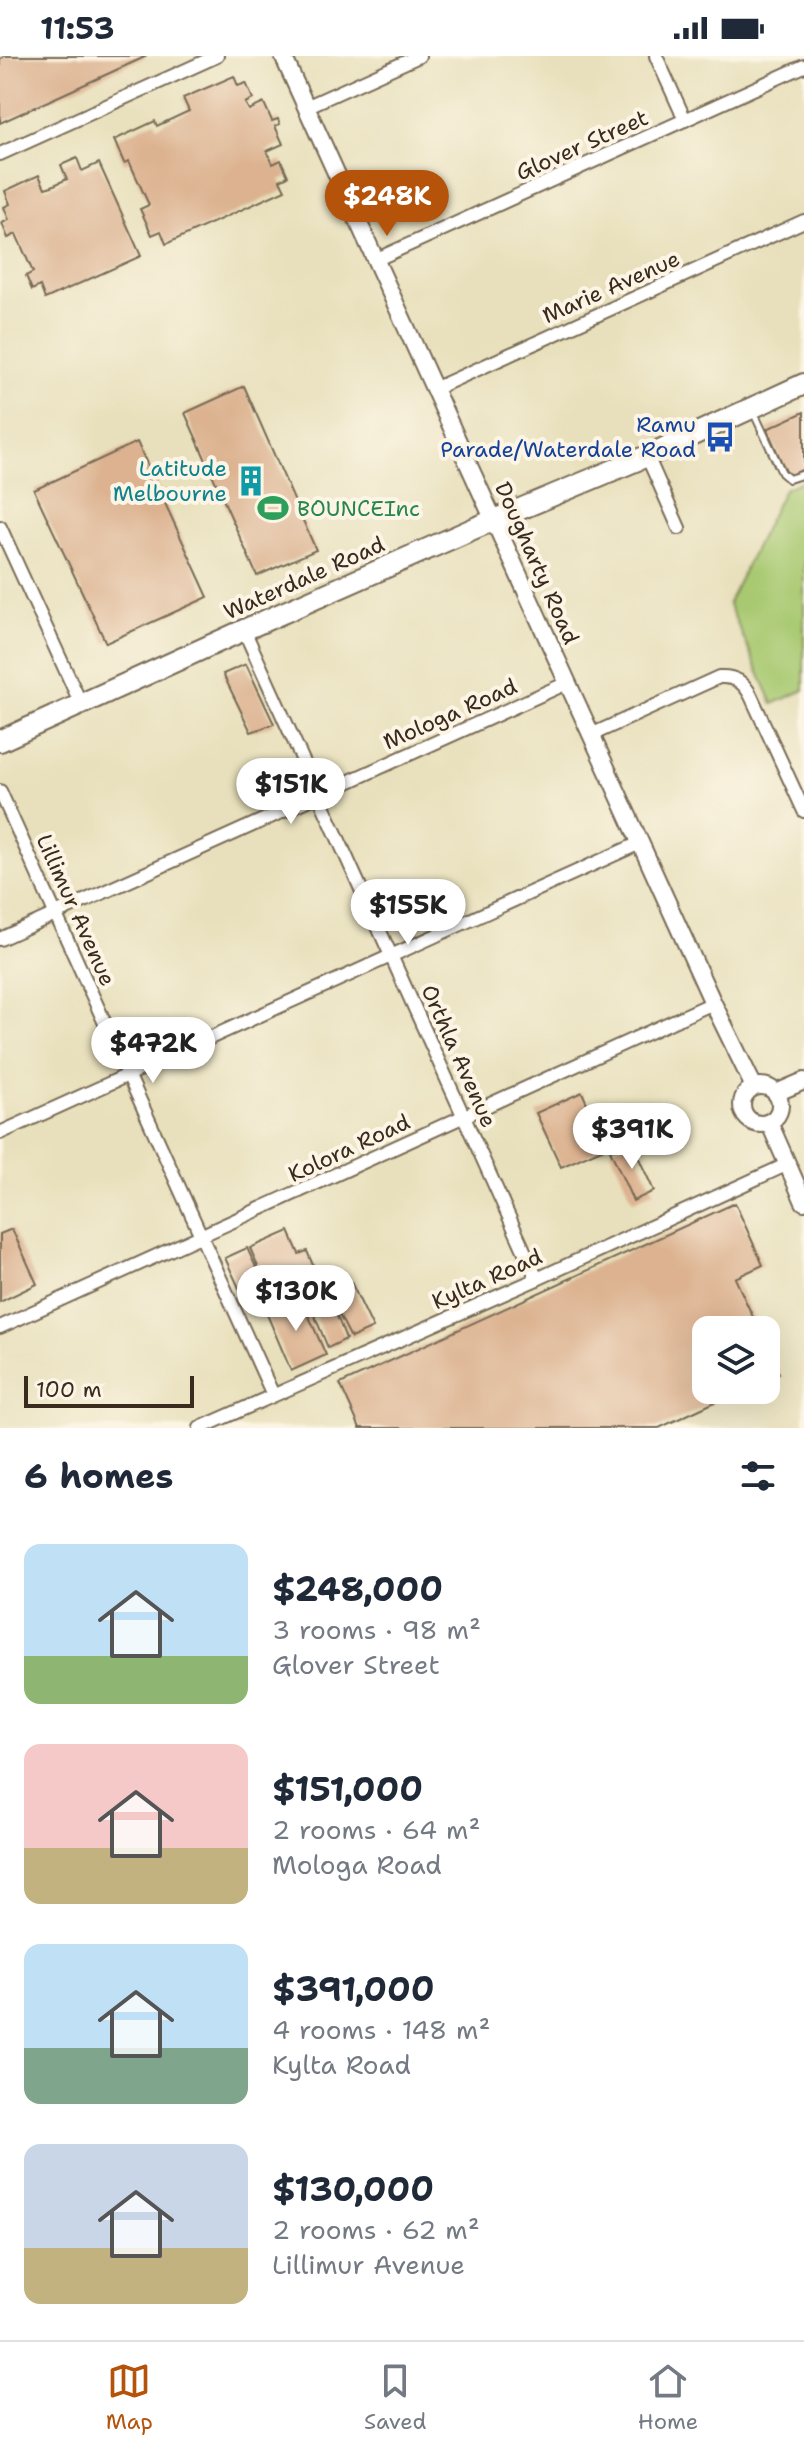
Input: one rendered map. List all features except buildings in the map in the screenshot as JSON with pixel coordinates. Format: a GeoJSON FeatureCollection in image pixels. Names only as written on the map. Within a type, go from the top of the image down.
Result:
{"type":"FeatureCollection","features":[{"type":"Feature","properties":{"kind":"main road","name":"Waterdale Road"},"geometry":{"type":"LineString","coordinates":[[0,741],[244,630],[647,456],[804,384]]}},
{"type":"Feature","properties":{"kind":"street"},"geometry":{"type":"LineString","coordinates":[[0,154],[217,56]]}},
{"type":"Feature","properties":{"kind":"street","name":"Dougharty Road"},"geometry":{"type":"LineString","coordinates":[[283,56],[754,1087]]}},
{"type":"Feature","properties":{"kind":"street"},"geometry":{"type":"LineString","coordinates":[[306,107],[419,56]]}},
{"type":"Feature","properties":{"kind":"street"},"geometry":{"type":"LineString","coordinates":[[656,56],[685,120]]}},
{"type":"Feature","properties":{"kind":"street","name":"Glover Street"},"geometry":{"type":"LineString","coordinates":[[375,260],[804,66]]}},
{"type":"Feature","properties":{"kind":"street","name":"Marie Avenue"},"geometry":{"type":"LineString","coordinates":[[434,389],[804,221]]}},
{"type":"Feature","properties":{"kind":"street"},"geometry":{"type":"LineString","coordinates":[[647,456],[679,528]]}},
{"type":"Feature","properties":{"kind":"street"},"geometry":{"type":"LineString","coordinates":[[0,527],[81,704]]}},
{"type":"Feature","properties":{"kind":"street","name":"Orthla Avenue"},"geometry":{"type":"LineString","coordinates":[[244,630],[537,1279]]}},
{"type":"Feature","properties":{"kind":"street"},"geometry":{"type":"LineString","coordinates":[[591,735],[719,677],[734,678],[743,684],[751,696],[804,811]]}},
{"type":"Feature","properties":{"kind":"street","name":"Mologa Road"},"geometry":{"type":"LineString","coordinates":[[0,939],[567,683]]}},
{"type":"Feature","properties":{"kind":"street","name":"Lillimur Avenue"},"geometry":{"type":"LineString","coordinates":[[0,791],[273,1395]]}},
{"type":"Feature","properties":{"kind":"street"},"geometry":{"type":"LineString","coordinates":[[0,1133],[640,843]]}},
{"type":"Feature","properties":{"kind":"street","name":"Kolora Road"},"geometry":{"type":"LineString","coordinates":[[0,1327],[713,1003]]}},
{"type":"Feature","properties":{"kind":"street"},"geometry":{"type":"LineString","coordinates":[[776,1093],[804,1081]]}},
{"type":"Feature","properties":{"kind":"street"},"geometry":{"type":"LineString","coordinates":[[754,1087],[767,1087],[776,1093],[780,1108],[769,1122],[756,1123],[743,1112],[744,1097],[754,1087]]}},
{"type":"Feature","properties":{"kind":"street"},"geometry":{"type":"LineString","coordinates":[[769,1122],[804,1202]]}},
{"type":"Feature","properties":{"kind":"street","name":"Kylta Road"},"geometry":{"type":"LineString","coordinates":[[200,1428],[788,1164]]}},
{"type":"Feature","properties":{"kind":"lane"},"geometry":{"type":"LineString","coordinates":[[752,408],[782,473],[789,479],[804,474]]}},
{"type":"Feature","properties":{"kind":"green space"},"geometry":{"type":"Polygon","coordinates":[[[804,480],[804,690],[773,704],[728,603],[784,489],[804,480]]]}},
{"type":"Feature","properties":{"kind":"place","name":"Ramu Parade/Waterdale Road"},"geometry":{"type":"Point","coordinates":[720,437]}},
{"type":"Feature","properties":{"kind":"place","name":"Latitude Melbourne"},"geometry":{"type":"Point","coordinates":[251,481]}},
{"type":"Feature","properties":{"kind":"place","name":"BOUNCEInc"},"geometry":{"type":"Point","coordinates":[273,508]}}]}
